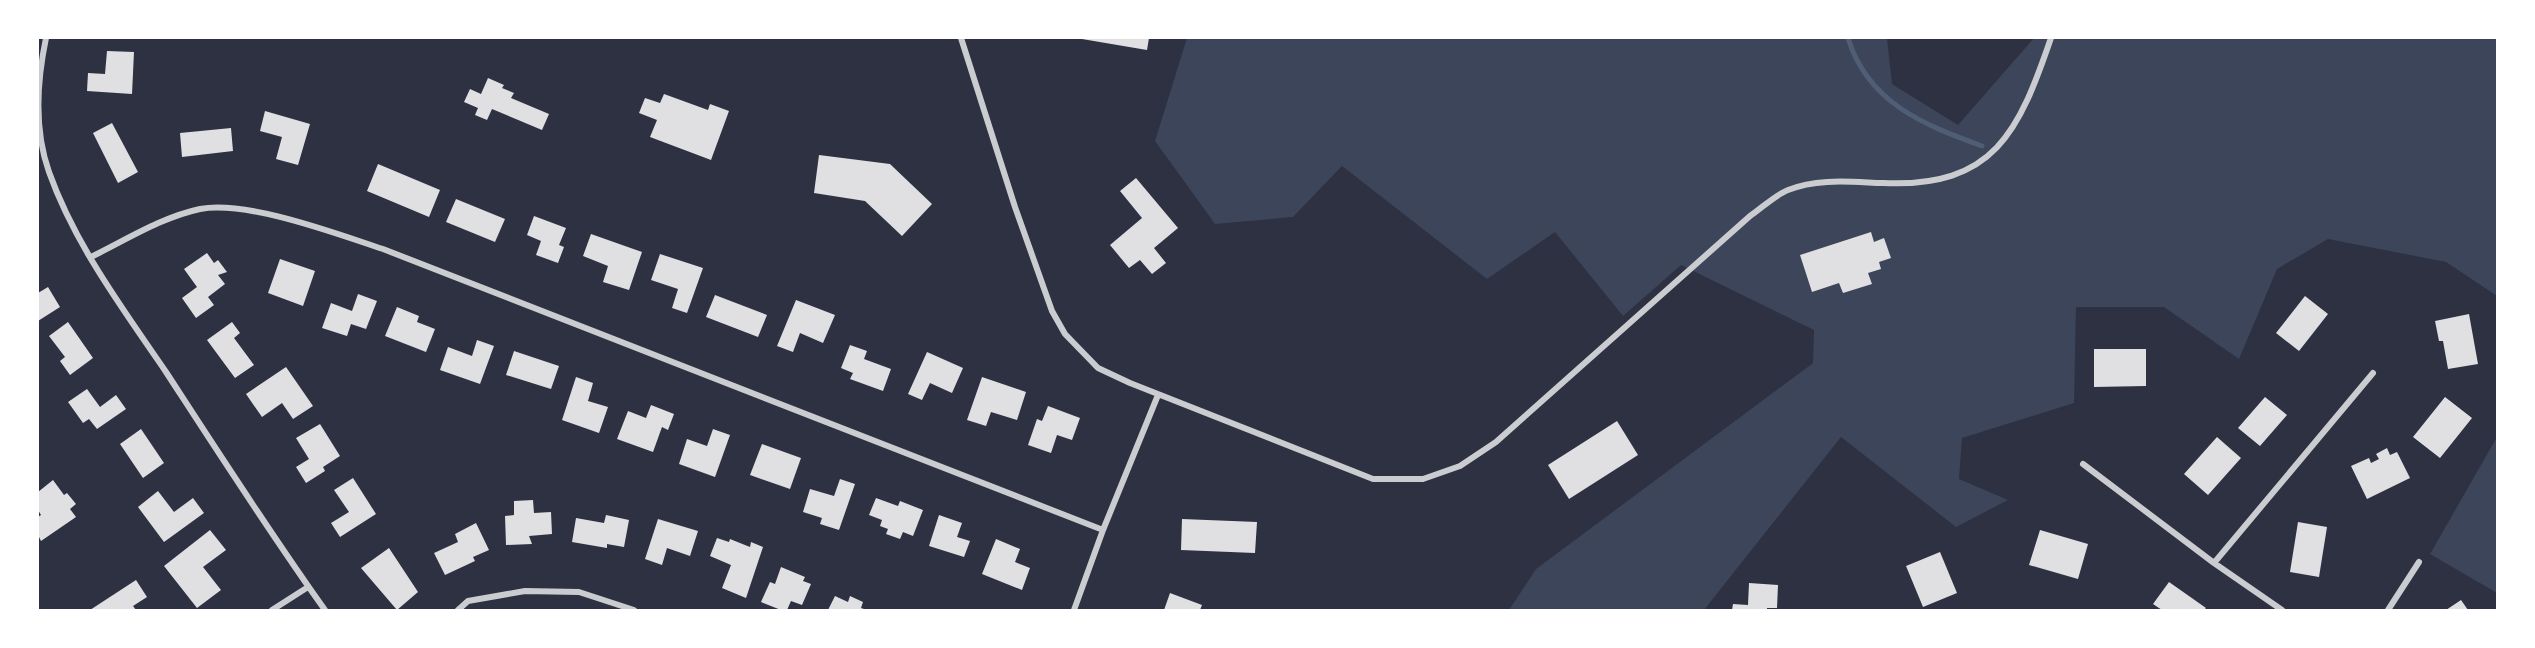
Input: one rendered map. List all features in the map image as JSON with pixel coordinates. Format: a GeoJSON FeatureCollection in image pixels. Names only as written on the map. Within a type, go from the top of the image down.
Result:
{"type":"FeatureCollection","features":[{"type":"Feature","properties":{"kind":"street"},"geometry":{"type":"LineString","coordinates":[[46,38],[41,60],[38,104],[41,140],[48,171],[68,217],[91,257],[325,610]]}},
{"type":"Feature","properties":{"kind":"street"},"geometry":{"type":"LineString","coordinates":[[961,38],[1015,207],[1052,311],[1065,334],[1098,368],[1158,395],[1373,479],[1423,479],[1460,466],[1496,442],[1750,216],[1787,190],[1828,181],[1914,185],[1956,176],[1988,159],[2015,126],[2039,74],[2051,38]]}},
{"type":"Feature","properties":{"kind":"street"},"geometry":{"type":"LineString","coordinates":[[91,257],[174,217],[202,209],[232,209],[294,220],[383,249],[1103,530]]}},
{"type":"Feature","properties":{"kind":"street"},"geometry":{"type":"LineString","coordinates":[[2214,563],[2373,373]]}},
{"type":"Feature","properties":{"kind":"street"},"geometry":{"type":"LineString","coordinates":[[1074,610],[1103,530],[1158,395]]}},
{"type":"Feature","properties":{"kind":"street"},"geometry":{"type":"LineString","coordinates":[[2083,464],[2214,563],[2282,610]]}},
{"type":"Feature","properties":{"kind":"street"},"geometry":{"type":"LineString","coordinates":[[2388,610],[2419,562]]}},
{"type":"Feature","properties":{"kind":"street"},"geometry":{"type":"LineString","coordinates":[[272,610],[308,587]]}},
{"type":"Feature","properties":{"kind":"street"},"geometry":{"type":"LineString","coordinates":[[458,610],[468,601],[525,591],[579,592],[634,610]]}},
{"type":"Feature","properties":{"kind":"shaded area"},"geometry":{"type":"Polygon","coordinates":[[[1187,38],[1887,38],[1892,84],[1958,125],[2034,38],[2497,38],[2497,296],[2446,262],[2328,239],[2277,269],[2239,359],[2164,307],[2076,307],[2074,403],[1962,438],[1959,479],[2008,500],[1956,527],[1841,437],[1704,610],[1509,610],[1536,569],[1813,363],[1814,330],[1681,265],[1623,316],[1555,232],[1487,279],[1342,166],[1293,217],[1215,224],[1155,141],[1187,38]]]}},
{"type":"Feature","properties":{"kind":"shaded area"},"geometry":{"type":"Polygon","coordinates":[[[2497,437],[2497,593],[2430,554],[2497,437]]]}},
{"type":"Feature","properties":{"kind":"building"},"geometry":{"type":"Polygon","coordinates":[[[1076,38],[1149,38],[1147,50],[1076,38]]]}},
{"type":"Feature","properties":{"kind":"building"},"geometry":{"type":"Polygon","coordinates":[[[107,51],[134,52],[132,94],[87,91],[88,73],[105,74],[107,51]]]}},
{"type":"Feature","properties":{"kind":"building"},"geometry":{"type":"Polygon","coordinates":[[[488,78],[504,85],[502,88],[514,93],[511,98],[549,114],[542,130],[492,109],[487,120],[475,115],[478,108],[464,102],[470,89],[481,94],[488,78]]]}},
{"type":"Feature","properties":{"kind":"building"},"geometry":{"type":"Polygon","coordinates":[[[664,94],[708,110],[710,104],[729,111],[711,160],[650,137],[657,120],[639,113],[645,98],[660,103],[664,94]]]}},
{"type":"Feature","properties":{"kind":"building"},"geometry":{"type":"Polygon","coordinates":[[[265,111],[310,124],[298,165],[276,159],[282,137],[260,131],[265,111]]]}},
{"type":"Feature","properties":{"kind":"building"},"geometry":{"type":"Polygon","coordinates":[[[112,123],[138,172],[118,183],[93,133],[112,123]]]}},
{"type":"Feature","properties":{"kind":"building"},"geometry":{"type":"Polygon","coordinates":[[[231,128],[233,151],[182,157],[180,133],[231,128]]]}},
{"type":"Feature","properties":{"kind":"building"},"geometry":{"type":"Polygon","coordinates":[[[819,155],[890,164],[932,204],[902,236],[865,201],[814,193],[819,155]]]}},
{"type":"Feature","properties":{"kind":"building"},"geometry":{"type":"Polygon","coordinates":[[[378,164],[440,190],[429,217],[367,191],[378,164]]]}},
{"type":"Feature","properties":{"kind":"building"},"geometry":{"type":"Polygon","coordinates":[[[1136,178],[1178,228],[1154,248],[1166,263],[1152,274],[1140,260],[1129,268],[1110,245],[1142,218],[1120,191],[1136,178]]]}},
{"type":"Feature","properties":{"kind":"building"},"geometry":{"type":"Polygon","coordinates":[[[456,199],[505,219],[495,242],[446,222],[456,199]]]}},
{"type":"Feature","properties":{"kind":"building"},"geometry":{"type":"Polygon","coordinates":[[[534,216],[566,228],[559,245],[564,247],[558,263],[536,255],[541,241],[527,235],[534,216]]]}},
{"type":"Feature","properties":{"kind":"building"},"geometry":{"type":"Polygon","coordinates":[[[1871,232],[1874,242],[1884,238],[1891,258],[1879,262],[1881,269],[1868,273],[1872,284],[1843,293],[1839,283],[1812,292],[1800,255],[1871,232]]]}},
{"type":"Feature","properties":{"kind":"building"},"geometry":{"type":"Polygon","coordinates":[[[591,234],[642,252],[629,290],[603,282],[608,266],[583,256],[591,234]]]}},
{"type":"Feature","properties":{"kind":"building"},"geometry":{"type":"Polygon","coordinates":[[[207,253],[214,263],[218,260],[227,272],[218,275],[225,284],[208,297],[214,305],[196,318],[182,298],[197,287],[184,269],[207,253]]]}},
{"type":"Feature","properties":{"kind":"building"},"geometry":{"type":"Polygon","coordinates":[[[660,254],[703,268],[687,313],[672,308],[678,289],[651,280],[660,254]]]}},
{"type":"Feature","properties":{"kind":"building"},"geometry":{"type":"Polygon","coordinates":[[[280,259],[315,271],[303,306],[268,293],[280,259]]]}},
{"type":"Feature","properties":{"kind":"building"},"geometry":{"type":"Polygon","coordinates":[[[48,287],[60,307],[38,321],[38,293],[48,287]]]}},
{"type":"Feature","properties":{"kind":"building"},"geometry":{"type":"Polygon","coordinates":[[[358,294],[377,301],[366,329],[351,324],[347,336],[322,328],[331,303],[352,311],[358,294]]]}},
{"type":"Feature","properties":{"kind":"building"},"geometry":{"type":"Polygon","coordinates":[[[715,295],[767,315],[758,337],[706,317],[715,295]]]}},
{"type":"Feature","properties":{"kind":"building"},"geometry":{"type":"Polygon","coordinates":[[[2305,296],[2328,314],[2299,351],[2276,333],[2305,296]]]}},
{"type":"Feature","properties":{"kind":"building"},"geometry":{"type":"Polygon","coordinates":[[[796,300],[835,315],[823,343],[800,333],[793,352],[777,346],[796,300]]]}},
{"type":"Feature","properties":{"kind":"building"},"geometry":{"type":"Polygon","coordinates":[[[397,307],[419,316],[417,322],[435,329],[426,352],[385,336],[397,307]]]}},
{"type":"Feature","properties":{"kind":"building"},"geometry":{"type":"Polygon","coordinates":[[[2469,314],[2478,364],[2448,369],[2443,341],[2439,341],[2435,321],[2469,314]]]}},
{"type":"Feature","properties":{"kind":"building"},"geometry":{"type":"Polygon","coordinates":[[[68,322],[93,358],[70,375],[60,361],[65,357],[49,336],[68,322]]]}},
{"type":"Feature","properties":{"kind":"building"},"geometry":{"type":"Polygon","coordinates":[[[232,322],[240,333],[234,338],[254,365],[235,378],[207,340],[232,322]]]}},
{"type":"Feature","properties":{"kind":"building"},"geometry":{"type":"Polygon","coordinates":[[[477,340],[494,346],[480,384],[440,370],[448,347],[472,356],[477,340]]]}},
{"type":"Feature","properties":{"kind":"building"},"geometry":{"type":"Polygon","coordinates":[[[850,345],[867,351],[864,359],[891,369],[883,391],[850,379],[853,373],[841,368],[850,345]]]}},
{"type":"Feature","properties":{"kind":"building"},"geometry":{"type":"Polygon","coordinates":[[[2094,349],[2146,349],[2146,386],[2094,387],[2094,349]]]}},
{"type":"Feature","properties":{"kind":"building"},"geometry":{"type":"Polygon","coordinates":[[[514,351],[559,366],[551,389],[506,375],[514,351]]]}},
{"type":"Feature","properties":{"kind":"building"},"geometry":{"type":"Polygon","coordinates":[[[927,352],[963,368],[952,393],[930,383],[922,400],[908,394],[927,352]]]}},
{"type":"Feature","properties":{"kind":"building"},"geometry":{"type":"Polygon","coordinates":[[[286,367],[313,406],[293,419],[282,403],[262,417],[246,394],[286,367]]]}},
{"type":"Feature","properties":{"kind":"building"},"geometry":{"type":"Polygon","coordinates":[[[576,377],[593,383],[588,401],[608,407],[599,433],[562,420],[576,377]]]}},
{"type":"Feature","properties":{"kind":"building"},"geometry":{"type":"Polygon","coordinates":[[[982,377],[1026,392],[1017,420],[991,412],[986,426],[967,420],[982,377]]]}},
{"type":"Feature","properties":{"kind":"building"},"geometry":{"type":"Polygon","coordinates":[[[87,389],[100,407],[116,395],[126,409],[97,429],[89,419],[83,423],[68,402],[87,389]]]}},
{"type":"Feature","properties":{"kind":"building"},"geometry":{"type":"Polygon","coordinates":[[[2265,397],[2287,415],[2260,446],[2238,428],[2265,397]]]}},
{"type":"Feature","properties":{"kind":"building"},"geometry":{"type":"Polygon","coordinates":[[[2445,397],[2472,418],[2440,458],[2413,437],[2445,397]]]}},
{"type":"Feature","properties":{"kind":"building"},"geometry":{"type":"Polygon","coordinates":[[[651,405],[674,414],[668,430],[662,427],[653,452],[617,439],[628,411],[646,418],[651,405]]]}},
{"type":"Feature","properties":{"kind":"building"},"geometry":{"type":"Polygon","coordinates":[[[1048,406],[1080,418],[1072,440],[1057,435],[1051,453],[1028,445],[1037,419],[1042,421],[1048,406]]]}},
{"type":"Feature","properties":{"kind":"building"},"geometry":{"type":"Polygon","coordinates":[[[1617,421],[1638,455],[1569,499],[1548,465],[1617,421]]]}},
{"type":"Feature","properties":{"kind":"building"},"geometry":{"type":"Polygon","coordinates":[[[320,424],[340,456],[323,467],[325,471],[306,483],[296,467],[309,459],[296,438],[320,424]]]}},
{"type":"Feature","properties":{"kind":"building"},"geometry":{"type":"Polygon","coordinates":[[[141,429],[164,463],[143,478],[120,444],[141,429]]]}},
{"type":"Feature","properties":{"kind":"building"},"geometry":{"type":"Polygon","coordinates":[[[713,429],[730,435],[715,477],[679,464],[687,439],[707,446],[713,429]]]}},
{"type":"Feature","properties":{"kind":"building"},"geometry":{"type":"Polygon","coordinates":[[[2217,437],[2241,458],[2208,495],[2184,474],[2217,437]]]}},
{"type":"Feature","properties":{"kind":"building"},"geometry":{"type":"Polygon","coordinates":[[[762,444],[801,458],[790,489],[750,475],[762,444]]]}},
{"type":"Feature","properties":{"kind":"building"},"geometry":{"type":"Polygon","coordinates":[[[2387,448],[2390,455],[2397,452],[2410,478],[2367,499],[2351,466],[2369,458],[2371,463],[2379,459],[2376,454],[2387,448]]]}},
{"type":"Feature","properties":{"kind":"building"},"geometry":{"type":"Polygon","coordinates":[[[353,478],[376,514],[340,537],[331,523],[349,512],[334,490],[353,478]]]}},
{"type":"Feature","properties":{"kind":"building"},"geometry":{"type":"Polygon","coordinates":[[[840,479],[855,484],[839,530],[820,524],[822,518],[803,512],[810,489],[834,496],[840,479]]]}},
{"type":"Feature","properties":{"kind":"building"},"geometry":{"type":"Polygon","coordinates":[[[53,480],[64,495],[67,493],[76,504],[70,509],[76,517],[41,541],[38,535],[38,517],[41,515],[38,510],[38,492],[53,480]]]}},
{"type":"Feature","properties":{"kind":"building"},"geometry":{"type":"Polygon","coordinates":[[[158,491],[174,512],[193,498],[204,513],[164,542],[138,507],[158,491]]]}},
{"type":"Feature","properties":{"kind":"building"},"geometry":{"type":"Polygon","coordinates":[[[876,498],[898,506],[900,501],[923,510],[913,536],[903,532],[900,539],[886,534],[888,529],[880,526],[882,520],[869,515],[876,498]]]}},
{"type":"Feature","properties":{"kind":"building"},"geometry":{"type":"Polygon","coordinates":[[[533,500],[534,513],[551,512],[552,534],[529,536],[532,544],[506,545],[505,516],[514,515],[514,501],[533,500]]]}},
{"type":"Feature","properties":{"kind":"building"},"geometry":{"type":"Polygon","coordinates":[[[606,515],[629,520],[624,547],[607,544],[607,548],[572,542],[576,518],[604,523],[606,515]]]}},
{"type":"Feature","properties":{"kind":"building"},"geometry":{"type":"Polygon","coordinates":[[[939,515],[962,523],[957,537],[970,541],[964,557],[929,546],[939,515]]]}},
{"type":"Feature","properties":{"kind":"building"},"geometry":{"type":"Polygon","coordinates":[[[658,519],[698,531],[690,556],[667,548],[662,565],[645,559],[658,519]]]}},
{"type":"Feature","properties":{"kind":"building"},"geometry":{"type":"Polygon","coordinates":[[[1182,519],[1257,522],[1255,553],[1181,550],[1182,519]]]}},
{"type":"Feature","properties":{"kind":"building"},"geometry":{"type":"Polygon","coordinates":[[[2298,522],[2327,527],[2319,577],[2290,572],[2298,522]]]}},
{"type":"Feature","properties":{"kind":"building"},"geometry":{"type":"Polygon","coordinates":[[[476,523],[489,550],[473,557],[475,561],[445,575],[434,553],[458,542],[455,534],[476,523]]]}},
{"type":"Feature","properties":{"kind":"building"},"geometry":{"type":"Polygon","coordinates":[[[210,530],[226,550],[203,567],[221,590],[197,608],[164,566],[210,530]]]}},
{"type":"Feature","properties":{"kind":"building"},"geometry":{"type":"Polygon","coordinates":[[[2040,530],[2088,544],[2078,579],[2029,565],[2040,530]]]}},
{"type":"Feature","properties":{"kind":"building"},"geometry":{"type":"Polygon","coordinates":[[[717,538],[729,542],[730,539],[750,547],[751,542],[763,547],[746,598],[722,588],[731,565],[710,556],[717,538]]]}},
{"type":"Feature","properties":{"kind":"building"},"geometry":{"type":"Polygon","coordinates":[[[996,539],[1020,549],[1015,562],[1030,568],[1022,590],[982,574],[996,539]]]}},
{"type":"Feature","properties":{"kind":"building"},"geometry":{"type":"Polygon","coordinates":[[[389,548],[418,592],[397,610],[361,568],[389,548]]]}},
{"type":"Feature","properties":{"kind":"building"},"geometry":{"type":"Polygon","coordinates":[[[1940,552],[1957,593],[1923,607],[1906,566],[1940,552]]]}},
{"type":"Feature","properties":{"kind":"building"},"geometry":{"type":"Polygon","coordinates":[[[781,567],[805,577],[803,581],[811,584],[802,605],[791,601],[787,610],[761,602],[770,582],[775,584],[781,567]]]}},
{"type":"Feature","properties":{"kind":"building"},"geometry":{"type":"Polygon","coordinates":[[[136,580],[147,597],[133,606],[136,610],[90,610],[136,580]]]}},
{"type":"Feature","properties":{"kind":"building"},"geometry":{"type":"Polygon","coordinates":[[[2169,582],[2206,608],[2204,610],[2162,610],[2153,604],[2169,582]]]}},
{"type":"Feature","properties":{"kind":"building"},"geometry":{"type":"Polygon","coordinates":[[[1749,583],[1778,585],[1777,608],[1732,610],[1733,604],[1748,605],[1749,583]]]}},
{"type":"Feature","properties":{"kind":"building"},"geometry":{"type":"Polygon","coordinates":[[[1170,593],[1202,605],[1200,610],[1164,610],[1170,593]]]}},
{"type":"Feature","properties":{"kind":"building"},"geometry":{"type":"Polygon","coordinates":[[[835,596],[848,602],[850,596],[863,602],[861,608],[867,610],[828,610],[835,596]]]}},
{"type":"Feature","properties":{"kind":"building"},"geometry":{"type":"Polygon","coordinates":[[[2461,600],[2468,610],[2446,610],[2461,600]]]}},
{"type":"Feature","properties":{"kind":"waterway"},"geometry":{"type":"LineString","coordinates":[[1848,38],[1857,60],[1869,79],[1901,109],[1919,120],[1982,146]]}}]}
